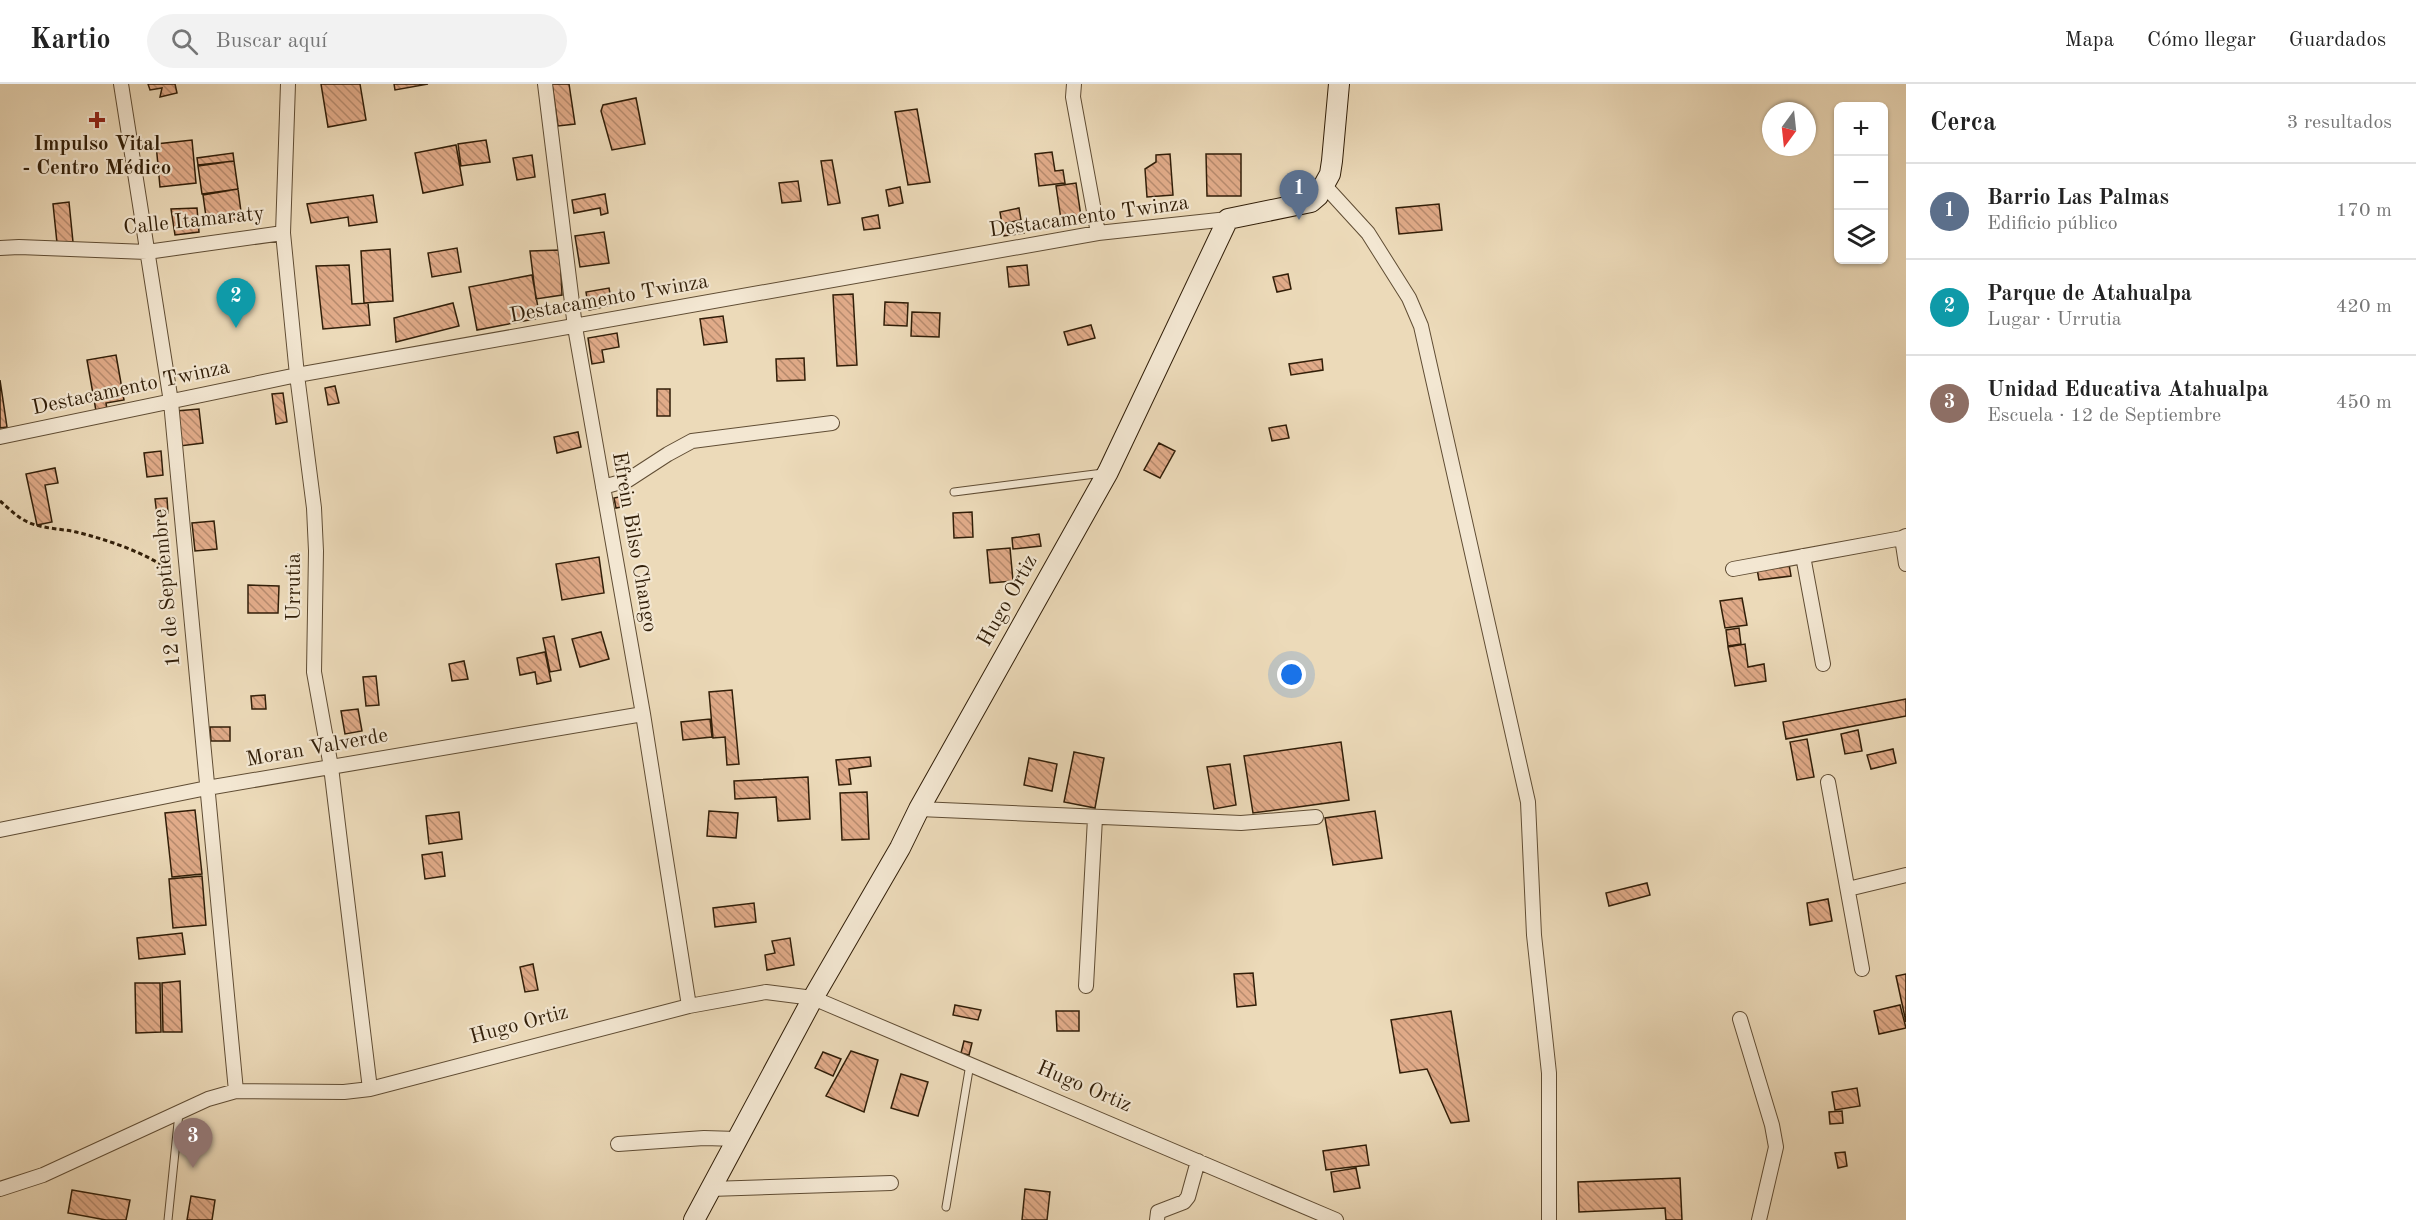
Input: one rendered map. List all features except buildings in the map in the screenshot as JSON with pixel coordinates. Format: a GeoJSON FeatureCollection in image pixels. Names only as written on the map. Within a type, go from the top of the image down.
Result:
{"type":"FeatureCollection","features":[{"type":"Feature","properties":{"kind":"street","name":"12 de Septiembre"},"geometry":{"type":"LineString","coordinates":[[121,84],[171,402],[236,1091]]}},
{"type":"Feature","properties":{"kind":"street","name":"Urrutia"},"geometry":{"type":"LineString","coordinates":[[288,84],[283,233],[297,375],[314,508],[316,551],[314,672],[331,767],[370,1089]]}},
{"type":"Feature","properties":{"kind":"street","name":"Efrein Bilso Chango"},"geometry":{"type":"LineString","coordinates":[[545,84],[574,327],[643,714],[689,1006]]}},
{"type":"Feature","properties":{"kind":"street"},"geometry":{"type":"LineString","coordinates":[[1074,84],[1073,98],[1098,233]]}},
{"type":"Feature","properties":{"kind":"street"},"geometry":{"type":"LineString","coordinates":[[1228,219],[1311,202],[1325,186],[1332,161],[1339,84]]}},
{"type":"Feature","properties":{"kind":"street"},"geometry":{"type":"LineString","coordinates":[[1325,186],[1368,233],[1409,298],[1421,326],[1528,802],[1534,935],[1549,1073],[1549,1220]]}},
{"type":"Feature","properties":{"kind":"street","name":"Destacamento Twinza"},"geometry":{"type":"LineString","coordinates":[[0,437],[297,375],[1098,233],[1228,219]]}},
{"type":"Feature","properties":{"kind":"street","name":"Hugo Ortiz"},"geometry":{"type":"LineString","coordinates":[[813,998],[900,848],[919,809],[1108,472],[1228,219]]}},
{"type":"Feature","properties":{"kind":"street","name":"Calle Itamaraty"},"geometry":{"type":"LineString","coordinates":[[0,248],[147,252],[283,233]]}},
{"type":"Feature","properties":{"kind":"street"},"geometry":{"type":"LineString","coordinates":[[603,487],[628,480],[692,441],[832,423]]}},
{"type":"Feature","properties":{"kind":"street"},"geometry":{"type":"LineString","coordinates":[[1733,569],[1904,537],[1906,564]]}},
{"type":"Feature","properties":{"kind":"street"},"geometry":{"type":"LineString","coordinates":[[1803,556],[1823,664]]}},
{"type":"Feature","properties":{"kind":"street","name":"Moran Valverde"},"geometry":{"type":"LineString","coordinates":[[0,830],[207,788],[643,714]]}},
{"type":"Feature","properties":{"kind":"street"},"geometry":{"type":"LineString","coordinates":[[1828,782],[1862,969]]}},
{"type":"Feature","properties":{"kind":"street"},"geometry":{"type":"LineString","coordinates":[[919,809],[1241,824],[1316,817]]}},
{"type":"Feature","properties":{"kind":"street"},"geometry":{"type":"LineString","coordinates":[[1086,986],[1095,818]]}},
{"type":"Feature","properties":{"kind":"street"},"geometry":{"type":"LineString","coordinates":[[1848,889],[1906,875]]}},
{"type":"Feature","properties":{"kind":"street","name":"Hugo Ortiz"},"geometry":{"type":"LineString","coordinates":[[0,1189],[43,1175],[208,1099],[236,1091],[344,1092],[370,1089],[689,1006],[766,992],[813,998],[1336,1220]]}},
{"type":"Feature","properties":{"kind":"street"},"geometry":{"type":"LineString","coordinates":[[694,1220],[813,998]]}},
{"type":"Feature","properties":{"kind":"street"},"geometry":{"type":"LineString","coordinates":[[1740,1019],[1772,1125],[1776,1148],[1759,1220]]}},
{"type":"Feature","properties":{"kind":"street"},"geometry":{"type":"LineString","coordinates":[[618,1144],[704,1138],[737,1139]]}},
{"type":"Feature","properties":{"kind":"street"},"geometry":{"type":"LineString","coordinates":[[1158,1220],[1158,1212],[1184,1203],[1188,1197],[1198,1161]]}},
{"type":"Feature","properties":{"kind":"street"},"geometry":{"type":"LineString","coordinates":[[710,1189],[891,1183]]}},
{"type":"Feature","properties":{"kind":"lane"},"geometry":{"type":"LineString","coordinates":[[954,492],[1108,472]]}},
{"type":"Feature","properties":{"kind":"lane"},"geometry":{"type":"LineString","coordinates":[[946,1208],[970,1064]]}},
{"type":"Feature","properties":{"kind":"lane"},"geometry":{"type":"LineString","coordinates":[[168,1220],[179,1113]]}},
{"type":"Feature","properties":{"kind":"path"},"geometry":{"type":"LineString","coordinates":[[0,501],[22,519],[39,526],[76,532],[159,562],[188,586]]}},
{"type":"Feature","properties":{"kind":"place","name":"Impulso Vital - Centro Médico"},"geometry":{"type":"Point","coordinates":[97,120]}},
{"type":"Feature","properties":{"kind":"place","name":"Barrio Las Palmas"},"geometry":{"type":"Point","coordinates":[1299,220]}},
{"type":"Feature","properties":{"kind":"place","name":"Parque de Atahualpa"},"geometry":{"type":"Point","coordinates":[236,328]}},
{"type":"Feature","properties":{"kind":"place","name":"Unidad Educativa Atahualpa"},"geometry":{"type":"Point","coordinates":[193,1168]}}]}
